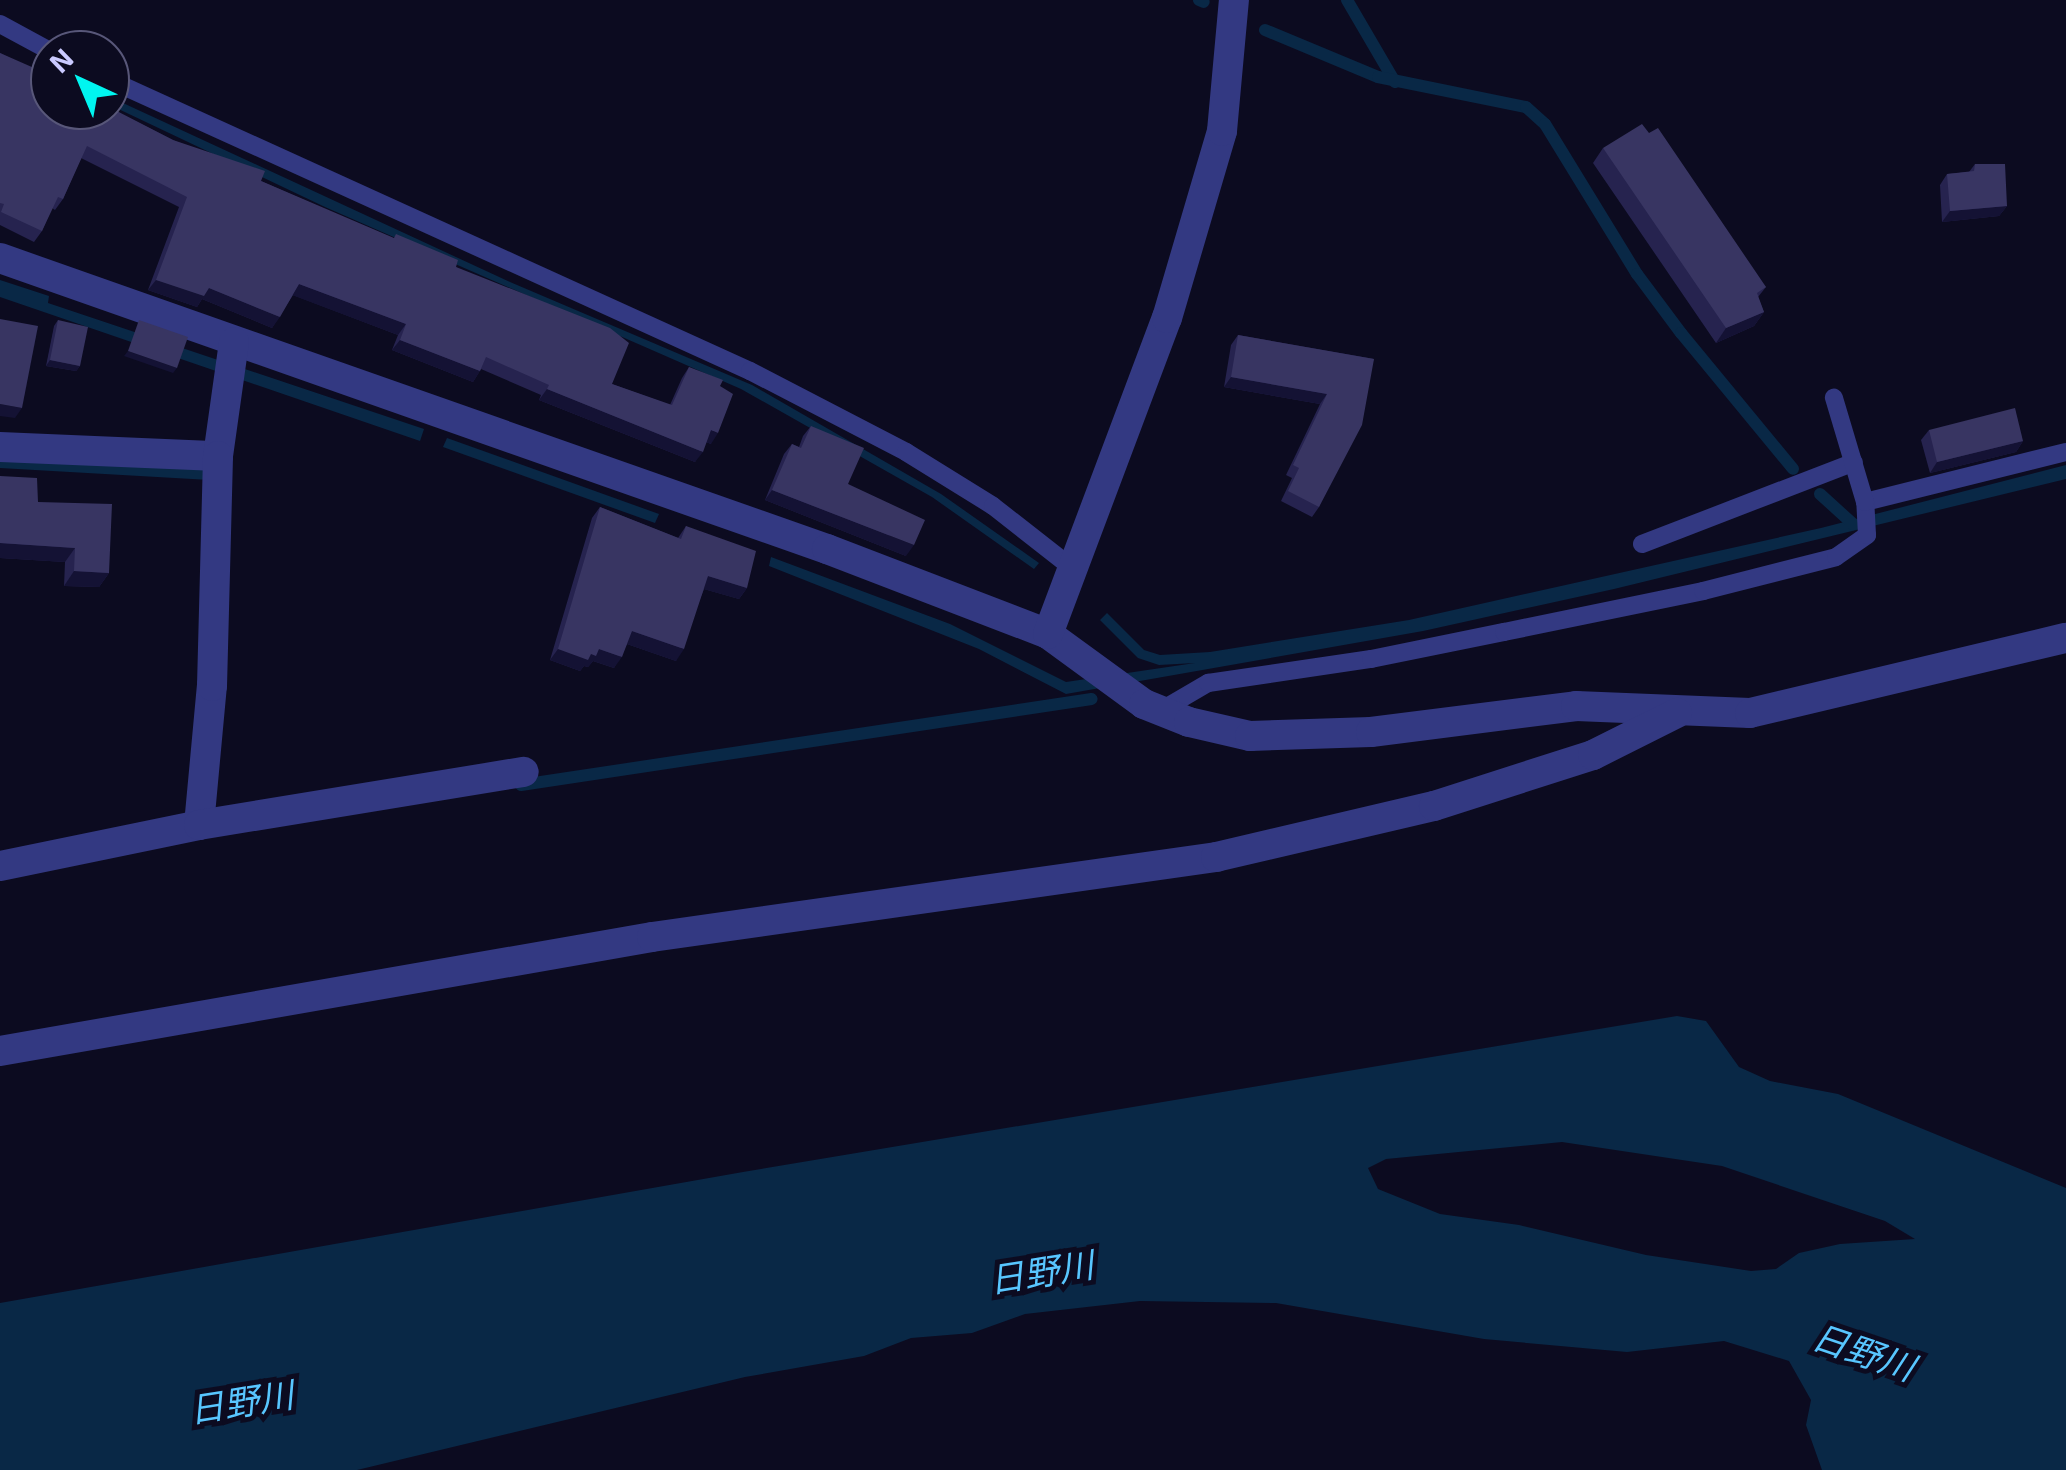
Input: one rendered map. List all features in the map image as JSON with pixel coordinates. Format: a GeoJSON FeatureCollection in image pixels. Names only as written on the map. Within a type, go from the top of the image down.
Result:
{"type":"FeatureCollection","features":[{"type":"Feature","properties":{"kind":"street"},"geometry":{"type":"LineString","coordinates":[[1048,634],[1167,318],[1222,131],[1234,0]]}},
{"type":"Feature","properties":{"kind":"street"},"geometry":{"type":"LineString","coordinates":[[0,258],[232,360],[828,549],[1048,634],[1124,692],[1160,710],[1250,736],[1371,732],[1576,706],[1750,713],[2066,638]]}},
{"type":"Feature","properties":{"kind":"street"},"geometry":{"type":"LineString","coordinates":[[200,825],[212,686],[218,456],[232,360]]}},
{"type":"Feature","properties":{"kind":"street"},"geometry":{"type":"LineString","coordinates":[[0,446],[218,456]]}},
{"type":"Feature","properties":{"kind":"street"},"geometry":{"type":"LineString","coordinates":[[0,1051],[633,940],[1216,857],[1434,806],[1593,755],[1682,710]]}},
{"type":"Feature","properties":{"kind":"street"},"geometry":{"type":"LineString","coordinates":[[0,866],[200,825],[524,772]]}},
{"type":"Feature","properties":{"kind":"lane"},"geometry":{"type":"LineString","coordinates":[[0,24],[30,40]]}},
{"type":"Feature","properties":{"kind":"lane"},"geometry":{"type":"LineString","coordinates":[[130,89],[750,371],[906,452],[993,506],[1072,568]]}},
{"type":"Feature","properties":{"kind":"lane"},"geometry":{"type":"LineString","coordinates":[[1160,710],[1208,683],[1371,659],[1702,591],[1836,556],[1866,535],[1865,502],[1834,398]]}},
{"type":"Feature","properties":{"kind":"lane"},"geometry":{"type":"LineString","coordinates":[[1865,502],[2066,452]]}},
{"type":"Feature","properties":{"kind":"lane"},"geometry":{"type":"LineString","coordinates":[[1642,544],[1854,462]]}},
{"type":"Feature","properties":{"kind":"water"},"geometry":{"type":"Polygon","coordinates":[[[130,106],[510,282],[752,385],[941,494],[1039,563],[1034,569],[932,497],[741,389],[325,207],[130,114],[130,106]]]}},
{"type":"Feature","properties":{"kind":"water"},"geometry":{"type":"Polygon","coordinates":[[[0,280],[49,296],[48,303],[424,429],[420,441],[0,297],[0,280]]]}},
{"type":"Feature","properties":{"kind":"water"},"geometry":{"type":"Polygon","coordinates":[[[447,438],[659,514],[655,523],[443,447],[447,438]]]}},
{"type":"Feature","properties":{"kind":"water"},"geometry":{"type":"Polygon","coordinates":[[[2066,465],[2066,479],[1614,589],[1423,631],[1066,694],[979,649],[769,566],[771,557],[950,624],[1066,682],[1195,663],[1159,665],[1138,658],[1100,620],[1107,613],[1144,650],[1160,655],[1210,652],[1409,620],[1821,528],[2066,465]]]}},
{"type":"Feature","properties":{"kind":"water","name":"日野川"},"geometry":{"type":"Polygon","coordinates":[[[1677,1016],[1706,1021],[1739,1067],[1770,1081],[1838,1094],[2066,1188],[2066,1470],[1822,1470],[1806,1425],[1811,1400],[1789,1361],[1724,1341],[1627,1352],[1484,1339],[1276,1303],[1140,1301],[1025,1314],[972,1333],[911,1338],[864,1356],[745,1377],[357,1470],[0,1470],[0,1303],[743,1172],[1677,1016]],[[1562,1142],[1386,1159],[1368,1168],[1378,1189],[1440,1214],[1519,1225],[1646,1255],[1751,1271],[1776,1269],[1799,1253],[1840,1244],[1915,1239],[1885,1221],[1722,1166],[1562,1142]]]}},
{"type":"Feature","properties":{"kind":"building"},"geometry":{"type":"Polygon","coordinates":[[[0,53],[30,66],[30,130],[130,130],[130,118],[173,140],[265,171],[261,181],[394,238],[396,234],[458,260],[456,267],[610,328],[629,343],[612,384],[672,405],[689,367],[723,380],[720,386],[733,394],[718,433],[711,430],[703,452],[547,389],[549,385],[486,357],[480,371],[400,340],[406,324],[299,284],[280,317],[209,288],[204,296],[156,280],[187,197],[87,146],[63,199],[58,197],[42,231],[1,212],[4,204],[0,203],[0,53]]]}},
{"type":"Feature","properties":{"kind":"building"},"geometry":{"type":"Polygon","coordinates":[[[1642,124],[1649,133],[1658,128],[1766,287],[1757,293],[1764,312],[1726,328],[1603,148],[1642,124]]]}},
{"type":"Feature","properties":{"kind":"building"},"geometry":{"type":"Polygon","coordinates":[[[1975,164],[2005,164],[2007,206],[1950,211],[1947,174],[1974,171],[1975,164]]]}},
{"type":"Feature","properties":{"kind":"building"},"geometry":{"type":"Polygon","coordinates":[[[0,319],[38,326],[22,408],[0,404],[0,319]]]}},
{"type":"Feature","properties":{"kind":"building"},"geometry":{"type":"Polygon","coordinates":[[[58,320],[88,327],[80,366],[50,360],[58,320]]]}},
{"type":"Feature","properties":{"kind":"building"},"geometry":{"type":"Polygon","coordinates":[[[139,320],[188,337],[177,368],[128,351],[139,320]]]}},
{"type":"Feature","properties":{"kind":"building"},"geometry":{"type":"Polygon","coordinates":[[[1238,335],[1374,359],[1362,425],[1319,507],[1288,491],[1299,468],[1293,465],[1327,394],[1231,377],[1238,335]]]}},
{"type":"Feature","properties":{"kind":"building"},"geometry":{"type":"Polygon","coordinates":[[[2015,408],[2023,441],[1937,462],[1929,430],[2015,408]]]}},
{"type":"Feature","properties":{"kind":"building"},"geometry":{"type":"Polygon","coordinates":[[[811,426],[864,448],[848,484],[925,520],[914,545],[772,490],[792,444],[801,448],[811,426]]]}},
{"type":"Feature","properties":{"kind":"building"},"geometry":{"type":"Polygon","coordinates":[[[0,476],[37,478],[38,502],[112,504],[109,573],[74,571],[75,548],[0,543],[0,476]]]}},
{"type":"Feature","properties":{"kind":"building"},"geometry":{"type":"Polygon","coordinates":[[[600,507],[681,539],[686,526],[756,551],[747,588],[708,576],[684,649],[632,631],[622,657],[599,649],[588,660],[558,649],[600,507]]]}},
{"type":"Feature","properties":{"kind":"waterway"},"geometry":{"type":"LineString","coordinates":[[1199,0],[1204,2]]}},
{"type":"Feature","properties":{"kind":"waterway"},"geometry":{"type":"LineString","coordinates":[[1347,0],[1395,82]]}},
{"type":"Feature","properties":{"kind":"waterway"},"geometry":{"type":"LineString","coordinates":[[1265,30],[1378,77],[1526,107],[1545,124],[1637,274],[1793,469]]}},
{"type":"Feature","properties":{"kind":"waterway"},"geometry":{"type":"LineString","coordinates":[[0,462],[206,474]]}},
{"type":"Feature","properties":{"kind":"waterway"},"geometry":{"type":"LineString","coordinates":[[1820,494],[1853,524]]}},
{"type":"Feature","properties":{"kind":"waterway"},"geometry":{"type":"LineString","coordinates":[[521,785],[1092,699]]}}]}
